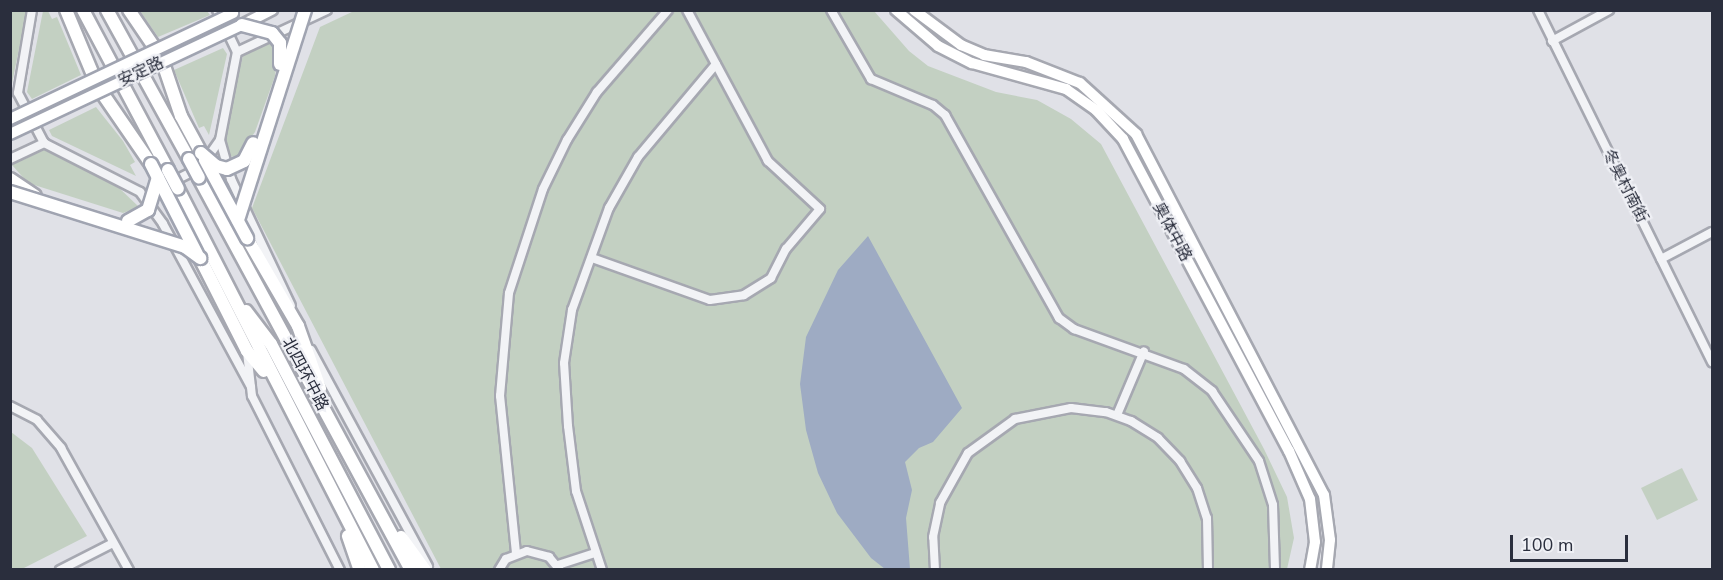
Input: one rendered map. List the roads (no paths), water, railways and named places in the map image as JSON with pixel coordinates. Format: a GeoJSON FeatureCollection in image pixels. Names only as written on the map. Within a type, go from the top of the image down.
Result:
{"type":"FeatureCollection","features":[{"type":"Feature","properties":{"kind":"highway"},"geometry":{"type":"LineString","coordinates":[[83,10],[163,174],[200,258],[247,351],[278,388]]}},
{"type":"Feature","properties":{"kind":"highway","name":"北四环中路"},"geometry":{"type":"LineString","coordinates":[[107,10],[411,570]]}},
{"type":"Feature","properties":{"kind":"highway"},"geometry":{"type":"LineString","coordinates":[[129,10],[160,57],[201,153],[298,326],[332,423]]}},
{"type":"Feature","properties":{"kind":"highway"},"geometry":{"type":"LineString","coordinates":[[237,220],[305,10]]}},
{"type":"Feature","properties":{"kind":"highway"},"geometry":{"type":"LineString","coordinates":[[66,11],[98,87],[151,164],[163,174]]}},
{"type":"Feature","properties":{"kind":"highway"},"geometry":{"type":"LineString","coordinates":[[201,153],[216,165],[227,169],[244,161],[276,84],[283,54],[280,43],[272,33],[242,25]]}},
{"type":"Feature","properties":{"kind":"highway"},"geometry":{"type":"LineString","coordinates":[[10,141],[16,131]]}},
{"type":"Feature","properties":{"kind":"highway"},"geometry":{"type":"LineString","coordinates":[[10,179],[37,197],[120,223],[148,210],[163,174]]}},
{"type":"Feature","properties":{"kind":"highway","name":"北四环中路"},"geometry":{"type":"LineString","coordinates":[[163,174],[178,189],[333,496],[373,570]]}},
{"type":"Feature","properties":{"kind":"highway"},"geometry":{"type":"LineString","coordinates":[[10,192],[185,247],[200,258]]}},
{"type":"Feature","properties":{"kind":"highway"},"geometry":{"type":"LineString","coordinates":[[227,286],[271,344],[347,485],[388,570]]}},
{"type":"Feature","properties":{"kind":"highway"},"geometry":{"type":"LineString","coordinates":[[333,496],[360,570]]}},
{"type":"Feature","properties":{"kind":"highway"},"geometry":{"type":"LineString","coordinates":[[380,510],[425,570]]}},
{"type":"Feature","properties":{"kind":"main road","name":"安定路"},"geometry":{"type":"LineString","coordinates":[[16,131],[272,10]]}},
{"type":"Feature","properties":{"kind":"main road","name":"奥体中路"},"geometry":{"type":"LineString","coordinates":[[896,10],[938,46],[964,59],[1066,89],[1096,110],[1123,139],[1289,451],[1310,499],[1315,542],[1310,570]]}},
{"type":"Feature","properties":{"kind":"main road","name":"奥体中路"},"geometry":{"type":"LineString","coordinates":[[914,10],[961,45],[984,55],[1026,62],[1080,82],[1136,134],[1305,452],[1324,495],[1330,540],[1327,570]]}},
{"type":"Feature","properties":{"kind":"main road","name":"安定路"},"geometry":{"type":"LineString","coordinates":[[12,117],[235,11]]}},
{"type":"Feature","properties":{"kind":"street"},"geometry":{"type":"LineString","coordinates":[[32,10],[14,95],[44,143],[140,192],[163,224],[251,387]]}},
{"type":"Feature","properties":{"kind":"street"},"geometry":{"type":"LineString","coordinates":[[140,192],[165,186],[201,167],[220,140],[237,52],[217,10]]}},
{"type":"Feature","properties":{"kind":"street"},"geometry":{"type":"LineString","coordinates":[[237,52],[327,10]]}},
{"type":"Feature","properties":{"kind":"street"},"geometry":{"type":"LineString","coordinates":[[516,553],[500,396],[508,293],[543,189],[567,140],[597,92],[668,10]]}},
{"type":"Feature","properties":{"kind":"street"},"geometry":{"type":"LineString","coordinates":[[592,258],[710,300],[744,295],[771,278],[786,249],[820,209],[768,161],[687,10]]}},
{"type":"Feature","properties":{"kind":"street"},"geometry":{"type":"LineString","coordinates":[[831,10],[871,79],[933,105],[945,116],[1059,318],[1074,329],[1144,351],[1184,369],[1203,383],[1238,425],[1259,461],[1273,504],[1275,570]]}},
{"type":"Feature","properties":{"kind":"street","name":"冬奥村南街"},"geometry":{"type":"LineString","coordinates":[[1538,10],[1713,362]]}},
{"type":"Feature","properties":{"kind":"street"},"geometry":{"type":"LineString","coordinates":[[1552,40],[1609,10]]}},
{"type":"Feature","properties":{"kind":"street"},"geometry":{"type":"LineString","coordinates":[[602,570],[594,553],[576,491],[564,363],[572,310],[609,208],[638,157],[716,64]]}},
{"type":"Feature","properties":{"kind":"street","name":"北四环中路"},"geometry":{"type":"LineString","coordinates":[[220,140],[231,179],[284,284],[298,326],[430,570]]}},
{"type":"Feature","properties":{"kind":"street"},"geometry":{"type":"LineString","coordinates":[[10,159],[44,143]]}},
{"type":"Feature","properties":{"kind":"street"},"geometry":{"type":"LineString","coordinates":[[1661,259],[1713,232]]}},
{"type":"Feature","properties":{"kind":"street"},"geometry":{"type":"LineString","coordinates":[[247,351],[252,396],[340,570]]}},
{"type":"Feature","properties":{"kind":"street"},"geometry":{"type":"LineString","coordinates":[[1117,415],[1144,351]]}},
{"type":"Feature","properties":{"kind":"street"},"geometry":{"type":"LineString","coordinates":[[10,406],[49,432],[129,570]]}},
{"type":"Feature","properties":{"kind":"street"},"geometry":{"type":"LineString","coordinates":[[935,570],[934,526],[944,492],[961,462],[985,437],[1015,419],[1048,409],[1083,408],[1117,415],[1158,438],[1189,474],[1207,518],[1208,570]]}},
{"type":"Feature","properties":{"kind":"street"},"geometry":{"type":"LineString","coordinates":[[60,570],[113,543]]}},
{"type":"Feature","properties":{"kind":"street"},"geometry":{"type":"LineString","coordinates":[[499,570],[516,553],[539,552],[559,567],[594,553]]}},
{"type":"Feature","properties":{"kind":"water"},"geometry":{"type":"Polygon","coordinates":[[[868,236],[962,408],[933,442],[919,448],[905,462],[912,490],[906,518],[910,569],[885,569],[871,558],[837,513],[818,473],[806,430],[800,384],[806,337],[838,270],[868,236]]]}}]}
